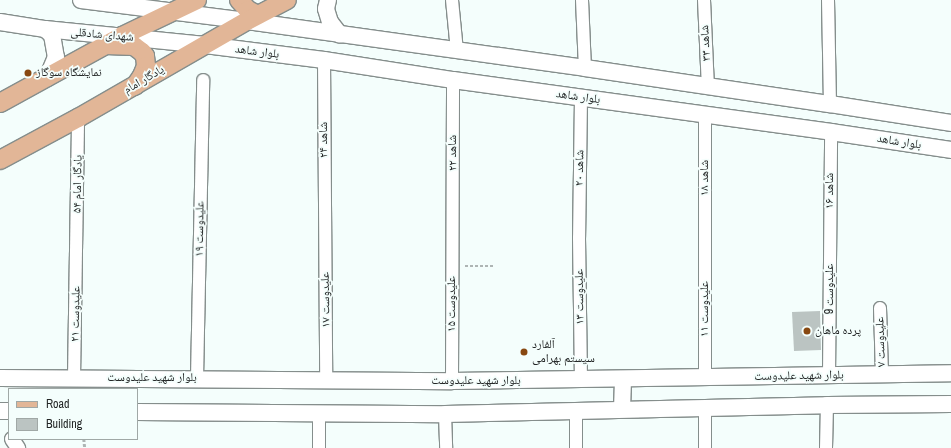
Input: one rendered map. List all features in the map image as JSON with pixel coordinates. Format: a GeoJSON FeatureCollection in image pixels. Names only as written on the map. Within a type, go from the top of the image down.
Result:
{"type":"FeatureCollection","features":[{"type":"Feature","properties":{"kind":"main road"},"geometry":{"type":"LineString","coordinates":[[81,0],[175,12],[253,18],[340,34],[585,68],[951,123]]}},
{"type":"Feature","properties":{"kind":"main road"},"geometry":{"type":"LineString","coordinates":[[0,103],[122,36],[175,12],[197,0]]}},
{"type":"Feature","properties":{"kind":"main road"},"geometry":{"type":"LineString","coordinates":[[239,0],[253,18]]}},
{"type":"Feature","properties":{"kind":"main road","name":"یادگار امام"},"geometry":{"type":"LineString","coordinates":[[0,160],[78,118],[253,18],[288,0]]}},
{"type":"Feature","properties":{"kind":"main road"},"geometry":{"type":"LineString","coordinates":[[328,0],[326,9],[330,22],[340,34]]}},
{"type":"Feature","properties":{"kind":"main road","name":"شهدای شادقلی"},"geometry":{"type":"LineString","coordinates":[[0,22],[45,29],[205,45]]}},
{"type":"Feature","properties":{"kind":"main road"},"geometry":{"type":"LineString","coordinates":[[45,29],[52,35],[56,46],[56,57],[47,78]]}},
{"type":"Feature","properties":{"kind":"main road","name":"بلوار شاهد"},"geometry":{"type":"LineString","coordinates":[[205,45],[324,60],[453,80],[951,150]]}},
{"type":"Feature","properties":{"kind":"main road"},"geometry":{"type":"LineString","coordinates":[[105,46],[134,46],[142,52],[145,56],[146,66],[142,76],[135,86]]}},
{"type":"Feature","properties":{"kind":"main road","name":"بلوار شهید علیدوست"},"geometry":{"type":"LineString","coordinates":[[0,378],[197,378],[452,381],[951,374]]}},
{"type":"Feature","properties":{"kind":"main road"},"geometry":{"type":"LineString","coordinates":[[622,409],[623,379]]}},
{"type":"Feature","properties":{"kind":"main road"},"geometry":{"type":"LineString","coordinates":[[138,412],[445,414],[705,407],[951,404]]}},
{"type":"Feature","properties":{"kind":"street"},"geometry":{"type":"LineString","coordinates":[[452,0],[457,51]]}},
{"type":"Feature","properties":{"kind":"street"},"geometry":{"type":"LineString","coordinates":[[582,0],[585,68]]}},
{"type":"Feature","properties":{"kind":"street","name":"شاهد ۳۳"},"geometry":{"type":"LineString","coordinates":[[704,0],[708,87]]}},
{"type":"Feature","properties":{"kind":"street"},"geometry":{"type":"LineString","coordinates":[[828,0],[830,104]]}},
{"type":"Feature","properties":{"kind":"street","name":"شاهد ۲۴"},"geometry":{"type":"LineString","coordinates":[[324,60],[324,221]]}},
{"type":"Feature","properties":{"kind":"street","name":"علیدوست ۱۹"},"geometry":{"type":"LineString","coordinates":[[197,378],[204,80]]}},
{"type":"Feature","properties":{"kind":"street","name":"شاهد ۲۲"},"geometry":{"type":"LineString","coordinates":[[452,226],[453,80]]}},
{"type":"Feature","properties":{"kind":"street","name":"شاهد ۲۰"},"geometry":{"type":"LineString","coordinates":[[579,238],[581,98]]}},
{"type":"Feature","properties":{"kind":"street","name":"شاهد ۱۸"},"geometry":{"type":"LineString","coordinates":[[705,115],[705,240]]}},
{"type":"Feature","properties":{"kind":"street","name":"یادگار امام ۵۴"},"geometry":{"type":"LineString","coordinates":[[77,249],[78,118]]}},
{"type":"Feature","properties":{"kind":"street","name":"شاهد ۱۶"},"geometry":{"type":"LineString","coordinates":[[830,250],[831,132]]}},
{"type":"Feature","properties":{"kind":"street","name":"علیدوست ۱۷"},"geometry":{"type":"LineString","coordinates":[[324,221],[326,380]]}},
{"type":"Feature","properties":{"kind":"street","name":"علیدوست ۱۵"},"geometry":{"type":"LineString","coordinates":[[452,226],[452,381]]}},
{"type":"Feature","properties":{"kind":"street","name":"علیدوست ۱۳"},"geometry":{"type":"LineString","coordinates":[[579,238],[581,379]]}},
{"type":"Feature","properties":{"kind":"street","name":"علیدوست ۱۱"},"geometry":{"type":"LineString","coordinates":[[705,240],[706,378]]}},
{"type":"Feature","properties":{"kind":"street","name":"علیدوست ۲۱"},"geometry":{"type":"LineString","coordinates":[[74,378],[77,249]]}},
{"type":"Feature","properties":{"kind":"street","name":"علیدوست 9"},"geometry":{"type":"LineString","coordinates":[[829,376],[830,250]]}},
{"type":"Feature","properties":{"kind":"street","name":"علیدوست ۷"},"geometry":{"type":"LineString","coordinates":[[880,308],[882,375]]}},
{"type":"Feature","properties":{"kind":"street"},"geometry":{"type":"LineString","coordinates":[[826,448],[827,405]]}},
{"type":"Feature","properties":{"kind":"street"},"geometry":{"type":"LineString","coordinates":[[705,407],[705,448]]}},
{"type":"Feature","properties":{"kind":"street"},"geometry":{"type":"LineString","coordinates":[[576,410],[576,448]]}},
{"type":"Feature","properties":{"kind":"street"},"geometry":{"type":"LineString","coordinates":[[319,414],[319,448]]}},
{"type":"Feature","properties":{"kind":"street"},"geometry":{"type":"LineString","coordinates":[[445,414],[446,448]]}},
{"type":"Feature","properties":{"kind":"path"},"geometry":{"type":"LineString","coordinates":[[452,266],[496,266]]}},
{"type":"Feature","properties":{"kind":"building","name":"پرده ماهان"},"geometry":{"type":"Polygon","coordinates":[[[820,311],[821,350],[794,351],[792,312],[820,311]]]}},
{"type":"Feature","properties":{"kind":"place","name":"نمایشگاه سوگاز"},"geometry":{"type":"Point","coordinates":[28,73]}},
{"type":"Feature","properties":{"kind":"place","name":"پرده ماهان"},"geometry":{"type":"Point","coordinates":[807,331]}},
{"type":"Feature","properties":{"kind":"place","name":"آلفارد سیستم بهرامی"},"geometry":{"type":"Point","coordinates":[524,352]}}]}
